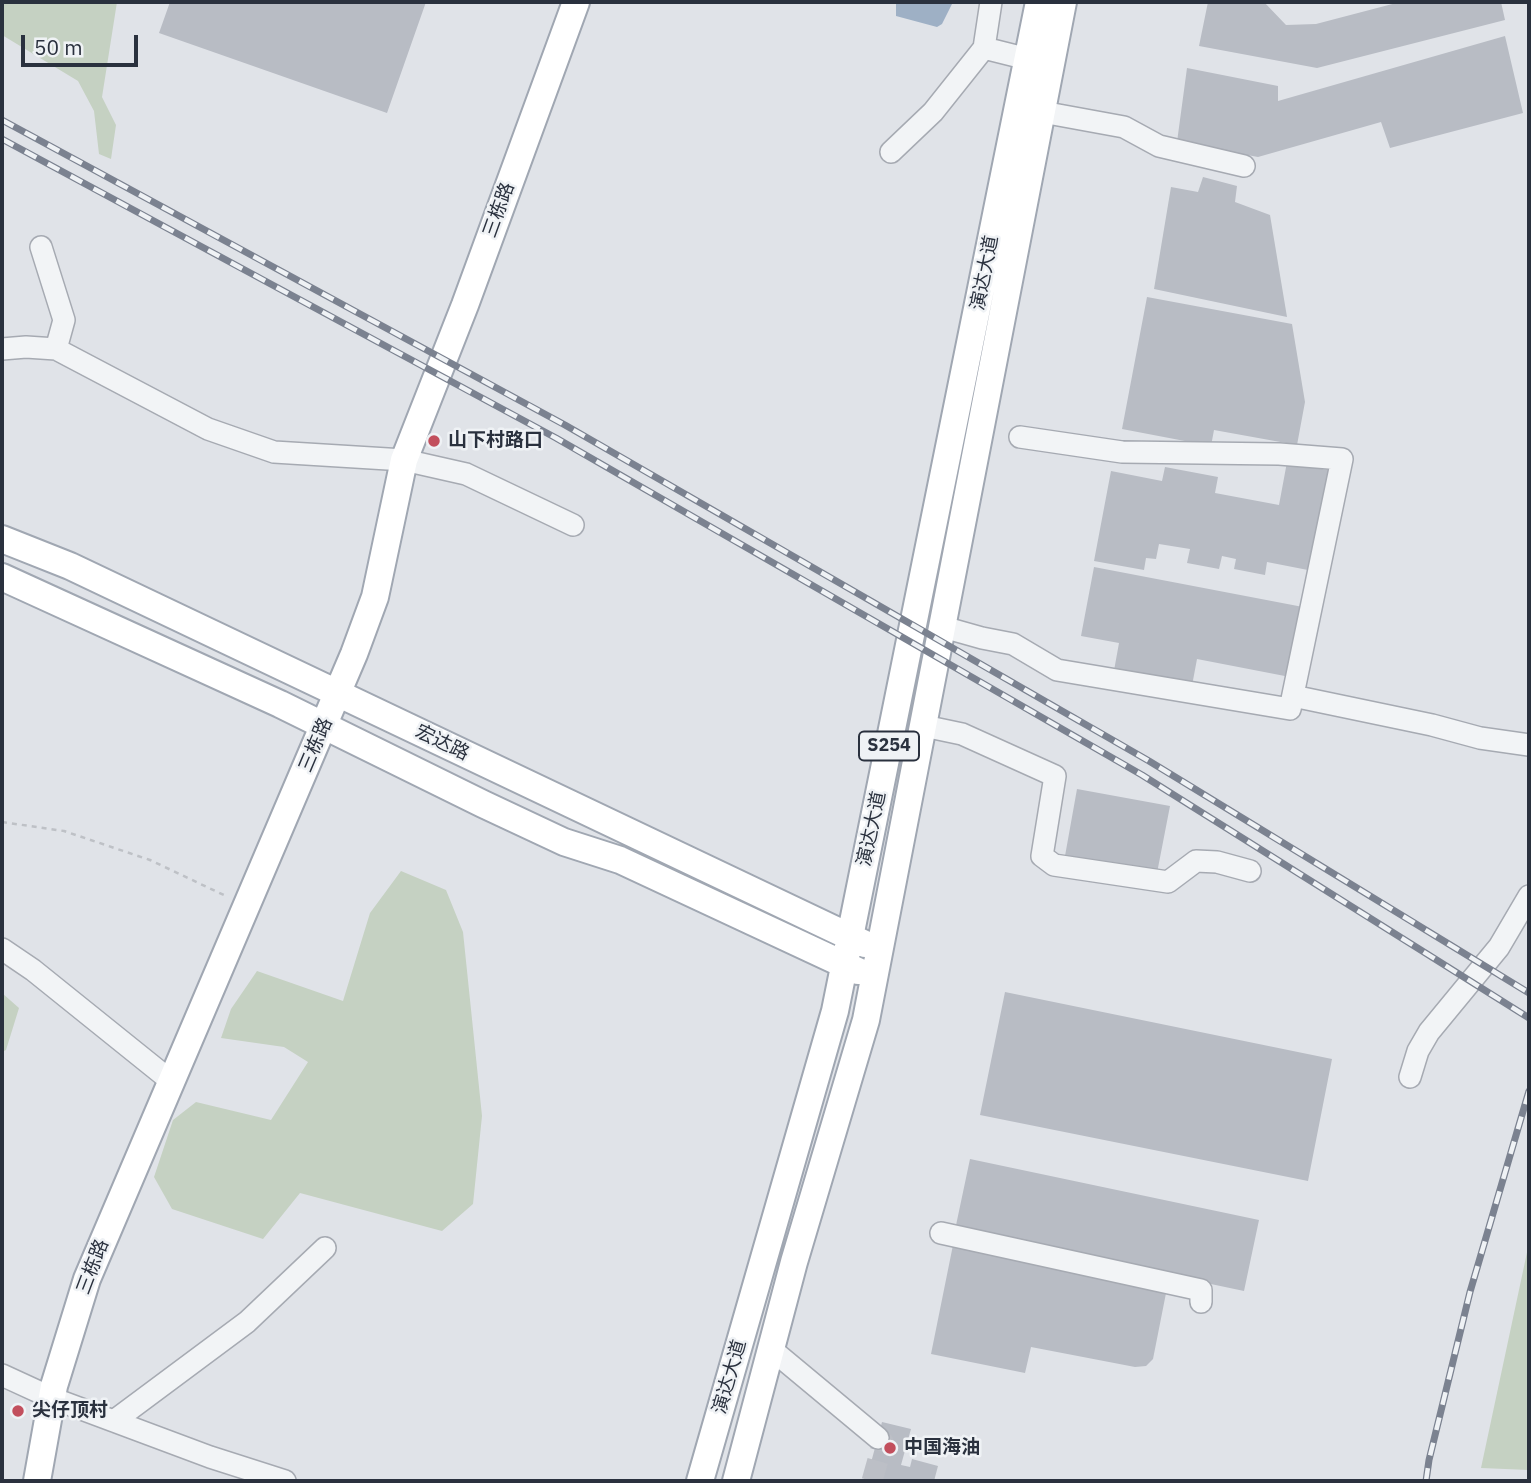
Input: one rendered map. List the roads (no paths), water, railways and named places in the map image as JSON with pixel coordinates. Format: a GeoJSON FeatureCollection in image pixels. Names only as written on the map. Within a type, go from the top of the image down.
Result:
{"type":"FeatureCollection","features":[{"type":"Feature","properties":{"kind":"main road","name":"三栋路"},"geometry":{"type":"LineString","coordinates":[[37,1481],[52,1398],[87,1279],[338,693],[374,597],[404,460],[465,305],[576,2]]}},
{"type":"Feature","properties":{"kind":"main road","name":"演达大道"},"geometry":{"type":"LineString","coordinates":[[700,1481],[835,1011],[1039,2]]}},
{"type":"Feature","properties":{"kind":"main road","name":"演达大道"},"geometry":{"type":"LineString","coordinates":[[736,1481],[798,1249],[866,1020],[1063,2]]}},
{"type":"Feature","properties":{"kind":"main road","name":"宏达路"},"geometry":{"type":"LineString","coordinates":[[2,539],[70,566],[880,950]]}},
{"type":"Feature","properties":{"kind":"main road","name":"宏达路"},"geometry":{"type":"LineString","coordinates":[[2,577],[324,726],[564,842],[620,860],[874,978]]}},
{"type":"Feature","properties":{"kind":"street"},"geometry":{"type":"LineString","coordinates":[[891,152],[933,112],[984,48],[991,2]]}},
{"type":"Feature","properties":{"kind":"street"},"geometry":{"type":"LineString","coordinates":[[984,48],[1028,59]]}},
{"type":"Feature","properties":{"kind":"street"},"geometry":{"type":"LineString","coordinates":[[1042,112],[1124,127],[1159,146],[1244,166]]}},
{"type":"Feature","properties":{"kind":"street"},"geometry":{"type":"LineString","coordinates":[[41,247],[64,320],[56,349]]}},
{"type":"Feature","properties":{"kind":"street"},"geometry":{"type":"LineString","coordinates":[[2,349],[56,349],[208,429],[274,452],[404,460],[466,474],[573,525]]}},
{"type":"Feature","properties":{"kind":"street"},"geometry":{"type":"LineString","coordinates":[[943,627],[1013,644],[1057,670],[1290,709],[1342,459],[1279,454],[1122,452],[1020,437]]}},
{"type":"Feature","properties":{"kind":"street"},"geometry":{"type":"LineString","coordinates":[[1293,696],[1432,725],[1480,738],[1529,745]]}},
{"type":"Feature","properties":{"kind":"street"},"geometry":{"type":"LineString","coordinates":[[924,726],[962,734],[1055,776],[1042,856],[1054,865],[1168,882],[1196,861],[1217,862],[1250,870]]}},
{"type":"Feature","properties":{"kind":"street"},"geometry":{"type":"LineString","coordinates":[[1410,1077],[1418,1051],[1429,1032],[1499,947],[1529,896]]}},
{"type":"Feature","properties":{"kind":"street"},"geometry":{"type":"LineString","coordinates":[[2,948],[171,1081]]}},
{"type":"Feature","properties":{"kind":"street"},"geometry":{"type":"LineString","coordinates":[[942,1233],[1201,1290],[1201,1302]]}},
{"type":"Feature","properties":{"kind":"street"},"geometry":{"type":"LineString","coordinates":[[114,1421],[247,1322],[325,1248]]}},
{"type":"Feature","properties":{"kind":"street"},"geometry":{"type":"LineString","coordinates":[[771,1349],[878,1438]]}},
{"type":"Feature","properties":{"kind":"street"},"geometry":{"type":"LineString","coordinates":[[2,1375],[52,1398],[210,1457],[285,1481]]}},
{"type":"Feature","properties":{"kind":"water"},"geometry":{"type":"Polygon","coordinates":[[[892,2],[953,2],[942,24],[937,27],[896,16],[896,4],[892,2]]]}},
{"type":"Feature","properties":{"kind":"tunnel"},"geometry":{"type":"LineString","coordinates":[[872,1481],[883,1442],[878,1438]]}},
{"type":"Feature","properties":{"kind":"railway"},"geometry":{"type":"LineString","coordinates":[[2,120],[565,425],[1149,761],[1529,993]]}},
{"type":"Feature","properties":{"kind":"railway"},"geometry":{"type":"LineString","coordinates":[[2,139],[556,438],[1142,775],[1529,1018]]}},
{"type":"Feature","properties":{"kind":"railway"},"geometry":{"type":"LineString","coordinates":[[1426,1481],[1470,1292],[1529,1091]]}},
{"type":"Feature","properties":{"kind":"place","name":"山下村路口"},"geometry":{"type":"Point","coordinates":[434,441]}},
{"type":"Feature","properties":{"kind":"place","name":"尖仔顶村"},"geometry":{"type":"Point","coordinates":[18,1411]}},
{"type":"Feature","properties":{"kind":"place","name":"中国海油"},"geometry":{"type":"Point","coordinates":[890,1448]}}]}
